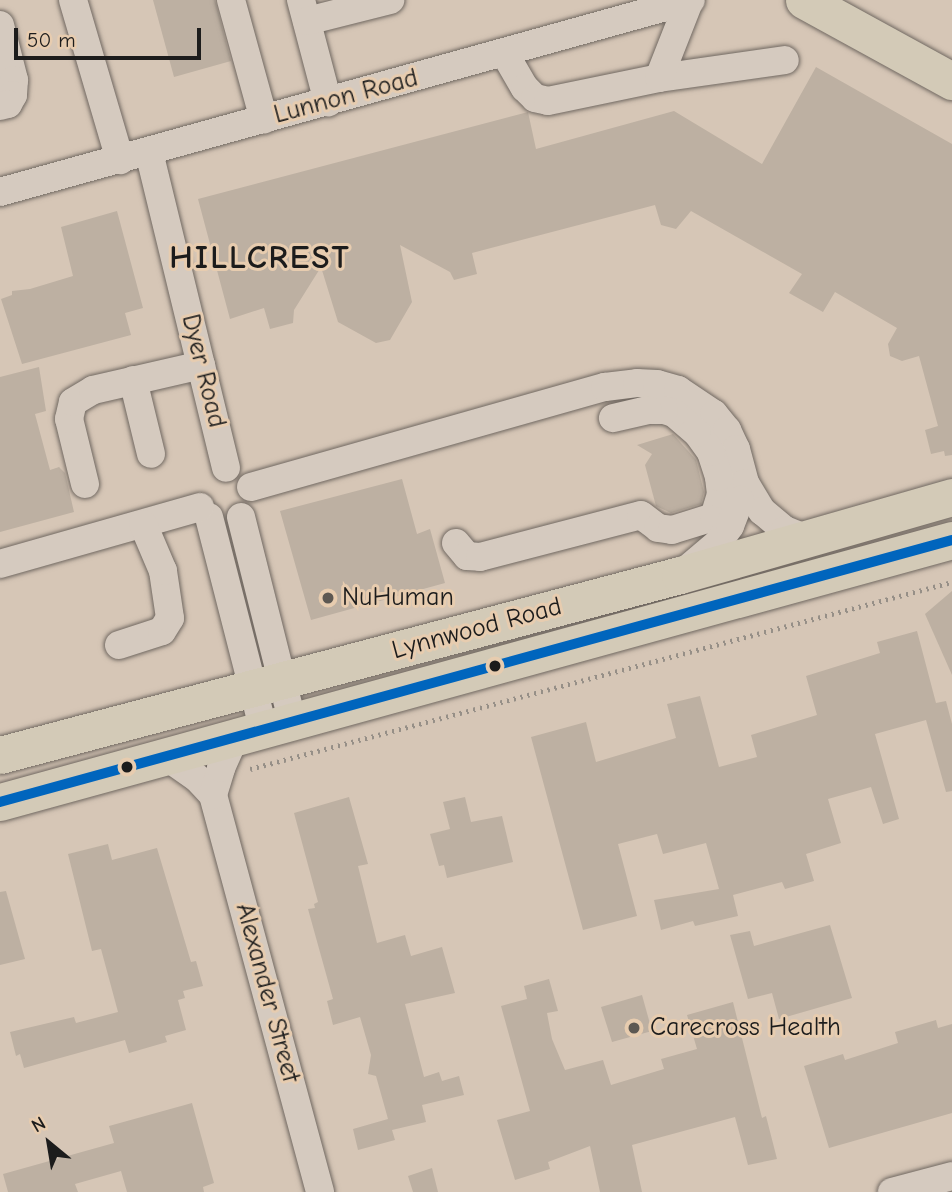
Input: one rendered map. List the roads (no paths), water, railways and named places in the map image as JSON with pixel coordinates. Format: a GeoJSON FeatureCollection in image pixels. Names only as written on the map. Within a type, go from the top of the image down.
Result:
{"type":"FeatureCollection","features":[{"type":"Feature","properties":{"kind":"main road"},"geometry":{"type":"LineString","coordinates":[[804,0],[952,81]]}},
{"type":"Feature","properties":{"kind":"main road","name":"Lynnwood Road"},"geometry":{"type":"LineString","coordinates":[[0,755],[680,575],[952,496]]}},
{"type":"Feature","properties":{"kind":"main road","name":"Lynnwood Road"},"geometry":{"type":"LineString","coordinates":[[0,802],[952,540]]}},
{"type":"Feature","properties":{"kind":"street"},"geometry":{"type":"LineString","coordinates":[[73,0],[120,160]]}},
{"type":"Feature","properties":{"kind":"street"},"geometry":{"type":"LineString","coordinates":[[231,0],[264,120]]}},
{"type":"Feature","properties":{"kind":"street"},"geometry":{"type":"LineString","coordinates":[[328,103],[304,10],[390,0]]}},
{"type":"Feature","properties":{"kind":"street"},"geometry":{"type":"LineString","coordinates":[[659,78],[690,1]]}},
{"type":"Feature","properties":{"kind":"street","name":"Lunnon Road"},"geometry":{"type":"LineString","coordinates":[[0,191],[328,103],[690,1]]}},
{"type":"Feature","properties":{"kind":"street"},"geometry":{"type":"LineString","coordinates":[[0,25],[14,80],[13,95],[8,104],[0,106]]}},
{"type":"Feature","properties":{"kind":"street"},"geometry":{"type":"LineString","coordinates":[[505,54],[524,88],[535,98],[548,101],[659,78],[785,60]]}},
{"type":"Feature","properties":{"kind":"street","name":"Dyer Road"},"geometry":{"type":"LineString","coordinates":[[149,152],[226,468]]}},
{"type":"Feature","properties":{"kind":"street"},"geometry":{"type":"LineString","coordinates":[[85,484],[69,419],[73,402],[93,390],[201,365]]}},
{"type":"Feature","properties":{"kind":"street"},"geometry":{"type":"LineString","coordinates":[[134,380],[150,454]]}},
{"type":"Feature","properties":{"kind":"street"},"geometry":{"type":"LineString","coordinates":[[251,487],[605,387],[637,383],[678,390],[714,414],[727,430],[736,449],[745,483],[771,521],[805,538]]}},
{"type":"Feature","properties":{"kind":"street"},"geometry":{"type":"LineString","coordinates":[[456,543],[467,555],[480,557],[640,515],[658,528],[672,530],[714,517],[722,491],[715,460],[697,433],[674,413],[648,410],[613,418]]}},
{"type":"Feature","properties":{"kind":"street"},"geometry":{"type":"LineString","coordinates":[[0,564],[143,524],[205,512],[229,523],[242,517],[251,504],[251,487],[239,471],[226,468],[212,471],[202,481],[198,494],[205,512],[267,683]]}},
{"type":"Feature","properties":{"kind":"street"},"geometry":{"type":"LineString","coordinates":[[680,575],[718,543],[730,526],[745,483]]}},
{"type":"Feature","properties":{"kind":"street"},"geometry":{"type":"LineString","coordinates":[[167,757],[197,778],[216,786],[263,729],[267,683],[242,517]]}},
{"type":"Feature","properties":{"kind":"street"},"geometry":{"type":"LineString","coordinates":[[119,645],[162,631],[170,618],[171,607],[163,571],[143,524]]}},
{"type":"Feature","properties":{"kind":"street","name":"Alexander Street"},"geometry":{"type":"LineString","coordinates":[[216,786],[320,1192]]}},
{"type":"Feature","properties":{"kind":"street"},"geometry":{"type":"LineString","coordinates":[[892,1192],[952,1176]]}},
{"type":"Feature","properties":{"kind":"place","name":"NuHuman"},"geometry":{"type":"Point","coordinates":[328,598]}},
{"type":"Feature","properties":{"kind":"place","name":"Carecross Health"},"geometry":{"type":"Point","coordinates":[634,1028]}},
{"type":"Feature","properties":{"kind":"district","name":"HILLCREST"},"geometry":{"type":"Point","coordinates":[260,258]}}]}
